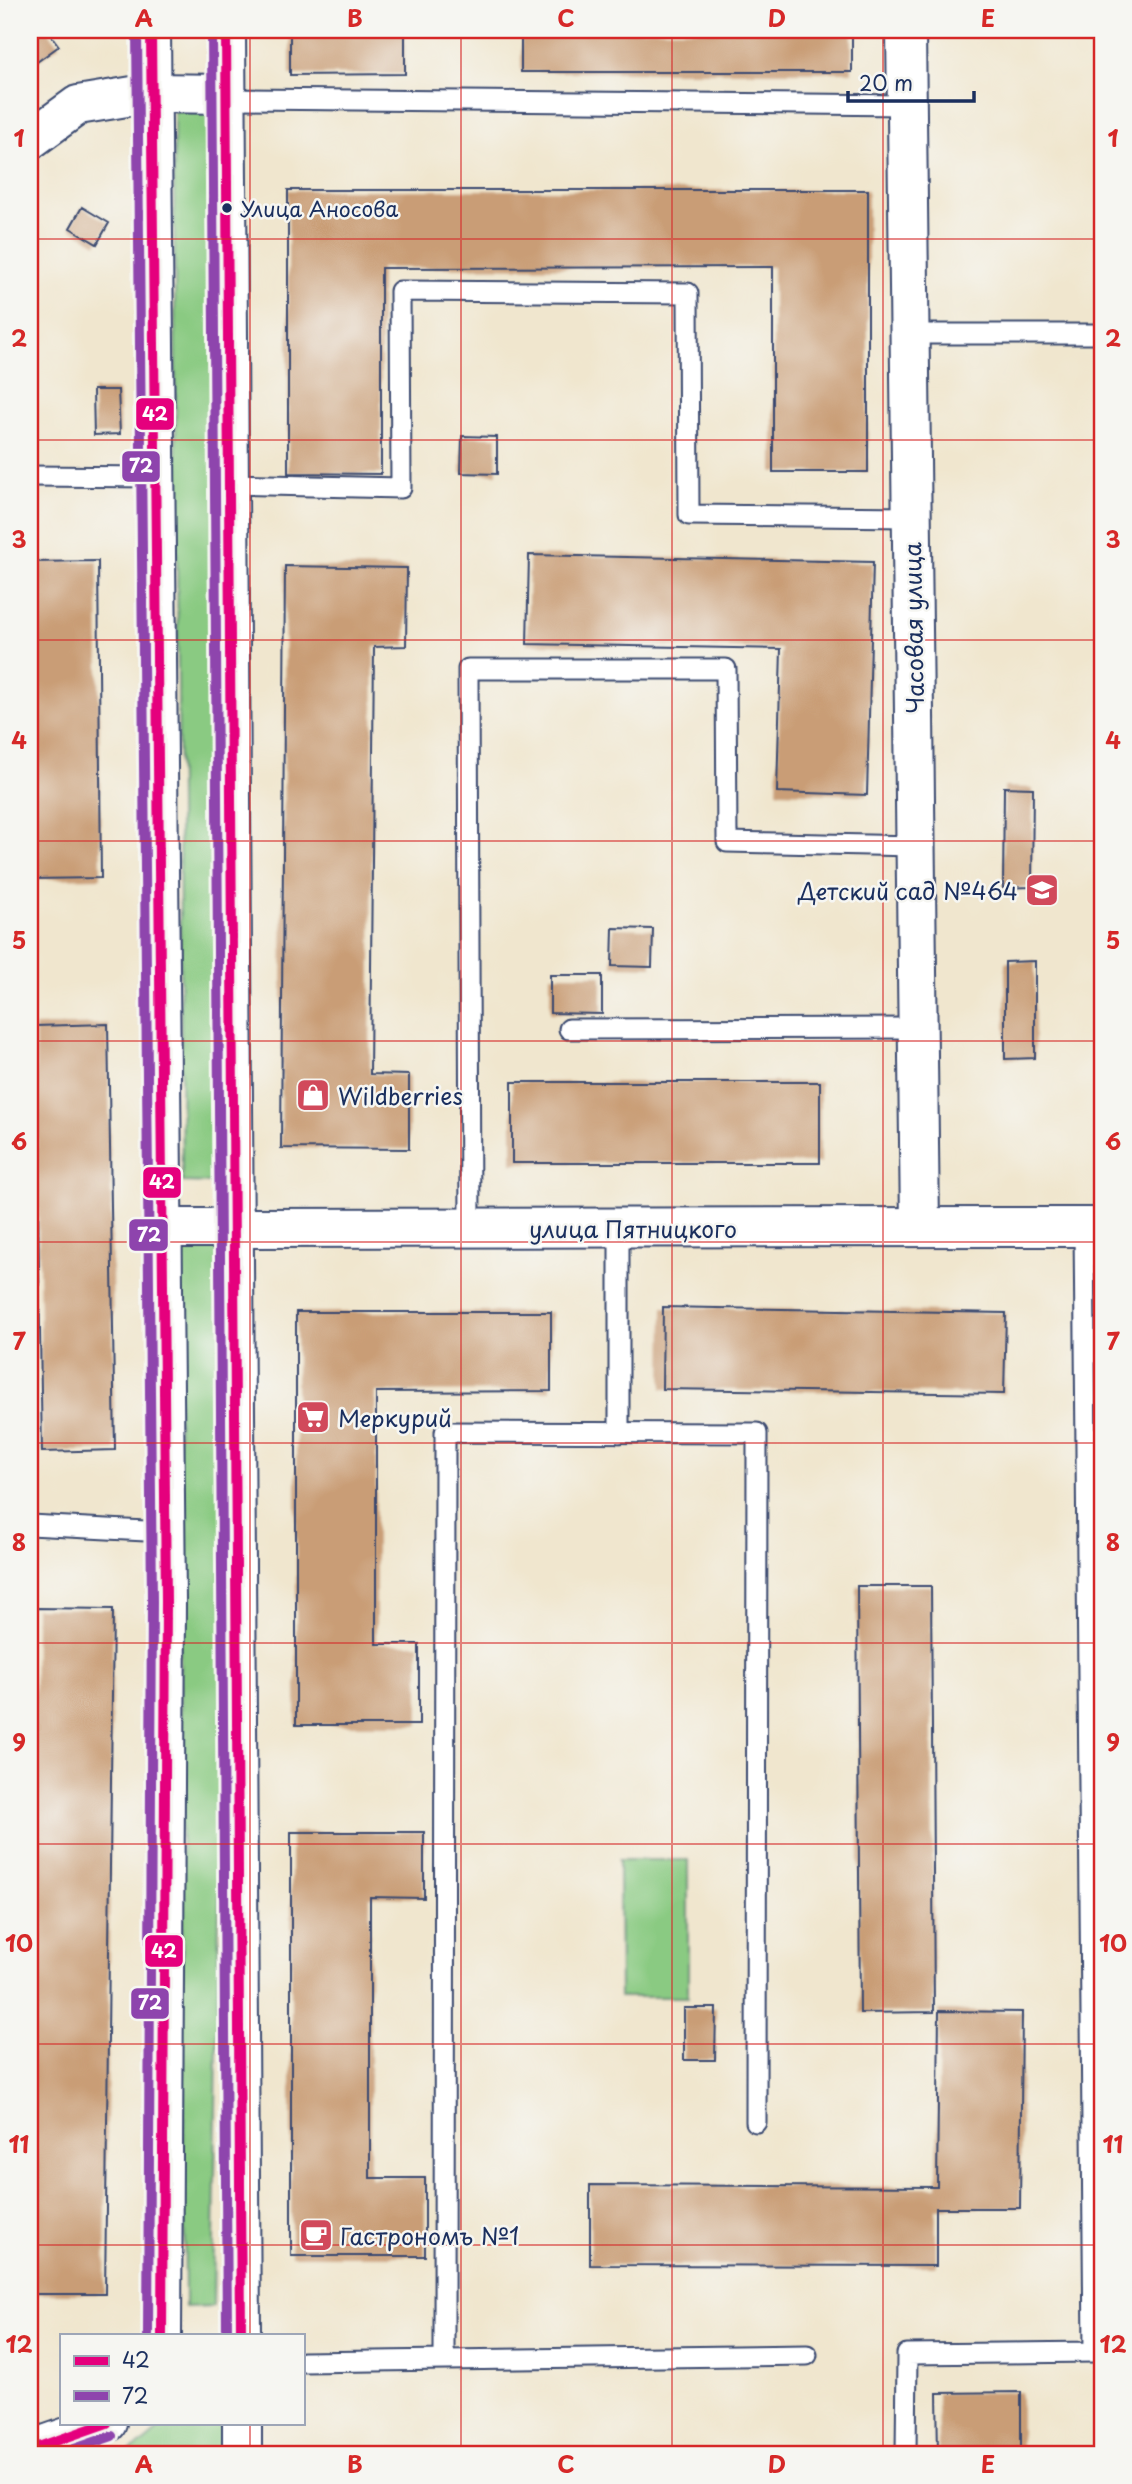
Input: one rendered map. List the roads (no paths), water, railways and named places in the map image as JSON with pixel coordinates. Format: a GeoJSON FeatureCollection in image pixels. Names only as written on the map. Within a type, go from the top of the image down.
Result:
{"type":"FeatureCollection","features":[{"type":"Feature","properties":{"kind":"street"},"geometry":{"type":"LineString","coordinates":[[150,30],[165,1532],[162,2334]]}},
{"type":"Feature","properties":{"kind":"street"},"geometry":{"type":"LineString","coordinates":[[226,30],[242,2334]]}},
{"type":"Feature","properties":{"kind":"street","name":"Часовая улица"},"geometry":{"type":"LineString","coordinates":[[906,30],[920,1227]]}},
{"type":"Feature","properties":{"kind":"street"},"geometry":{"type":"LineString","coordinates":[[30,140],[78,105],[151,93],[226,94]]}},
{"type":"Feature","properties":{"kind":"street","name":"улица Пятницкого"},"geometry":{"type":"LineString","coordinates":[[163,1228],[1093,1227]]}},
{"type":"Feature","properties":{"kind":"street"},"geometry":{"type":"LineString","coordinates":[[30,2450],[104,2424]]}},
{"type":"Feature","properties":{"kind":"street"},"geometry":{"type":"LineString","coordinates":[[242,2424],[242,2454]]}},
{"type":"Feature","properties":{"kind":"lane"},"geometry":{"type":"LineString","coordinates":[[226,94],[242,99],[907,105]]}},
{"type":"Feature","properties":{"kind":"lane"},"geometry":{"type":"LineString","coordinates":[[229,484],[401,488],[400,291],[688,293],[689,515],[912,517]]}},
{"type":"Feature","properties":{"kind":"lane"},"geometry":{"type":"LineString","coordinates":[[909,334],[1102,334]]}},
{"type":"Feature","properties":{"kind":"lane"},"geometry":{"type":"LineString","coordinates":[[30,476],[155,477]]}},
{"type":"Feature","properties":{"kind":"lane"},"geometry":{"type":"LineString","coordinates":[[470,1228],[468,669],[726,669],[727,842],[915,846]]}},
{"type":"Feature","properties":{"kind":"lane"},"geometry":{"type":"LineString","coordinates":[[569,1029],[918,1028]]}},
{"type":"Feature","properties":{"kind":"lane"},"geometry":{"type":"LineString","coordinates":[[906,2454],[907,2354],[1094,2352],[1093,1227]]}},
{"type":"Feature","properties":{"kind":"lane"},"geometry":{"type":"LineString","coordinates":[[619,1228],[619,1433]]}},
{"type":"Feature","properties":{"kind":"lane"},"geometry":{"type":"LineString","coordinates":[[444,2360],[445,1432],[757,1433],[756,2122]]}},
{"type":"Feature","properties":{"kind":"lane"},"geometry":{"type":"LineString","coordinates":[[30,1525],[165,1532]]}},
{"type":"Feature","properties":{"kind":"lane"},"geometry":{"type":"LineString","coordinates":[[304,2362],[807,2355]]}},
{"type":"Feature","properties":{"kind":"place","name":"Улица Аносова"},"geometry":{"type":"Point","coordinates":[227,208]}},
{"type":"Feature","properties":{"kind":"place","name":"Детский сад №464"},"geometry":{"type":"Point","coordinates":[1042,890]}},
{"type":"Feature","properties":{"kind":"place","name":"Wildberries"},"geometry":{"type":"Point","coordinates":[313,1095]}},
{"type":"Feature","properties":{"kind":"place","name":"Меркурий"},"geometry":{"type":"Point","coordinates":[313,1417]}},
{"type":"Feature","properties":{"kind":"place","name":"Гастрономъ №1"},"geometry":{"type":"Point","coordinates":[316,2235]}}]}
